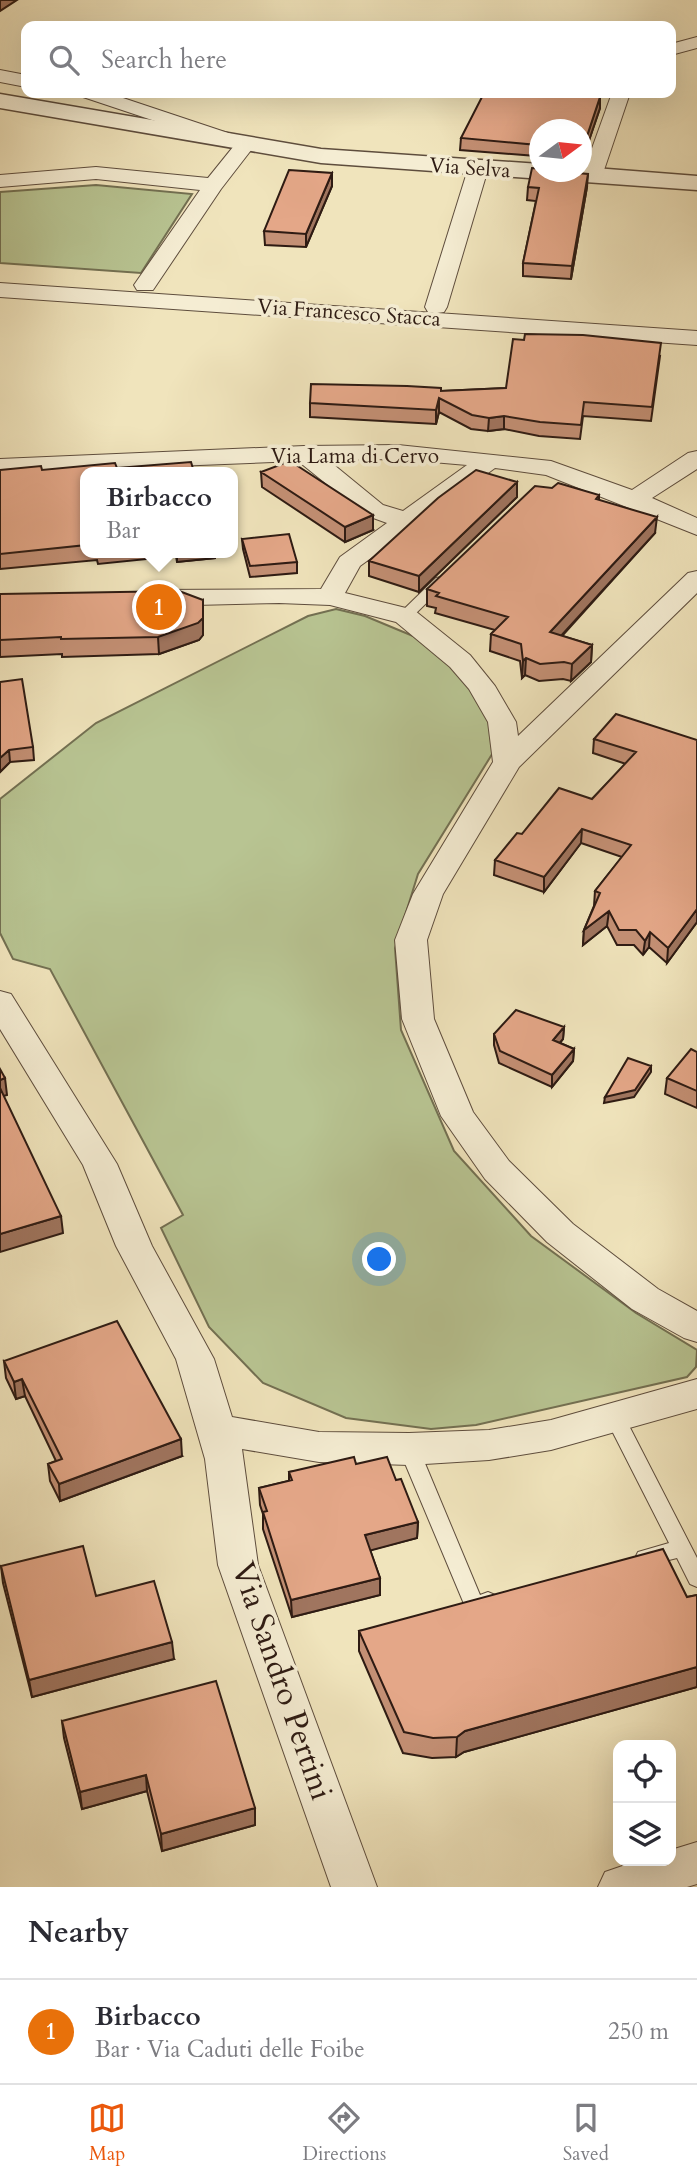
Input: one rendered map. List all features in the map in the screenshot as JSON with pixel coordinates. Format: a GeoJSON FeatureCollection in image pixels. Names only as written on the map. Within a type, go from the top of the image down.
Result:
{"type":"FeatureCollection","features":[{"type":"Feature","properties":{"kind":"street"},"geometry":{"type":"LineString","coordinates":[[676,48],[697,42]]}},
{"type":"Feature","properties":{"kind":"street"},"geometry":{"type":"LineString","coordinates":[[0,76],[21,80]]}},
{"type":"Feature","properties":{"kind":"street"},"geometry":{"type":"LineString","coordinates":[[105,98],[245,145],[213,185],[145,285]]}},
{"type":"Feature","properties":{"kind":"street"},"geometry":{"type":"LineString","coordinates":[[592,176],[619,98]]}},
{"type":"Feature","properties":{"kind":"street","name":"Via Selva"},"geometry":{"type":"LineString","coordinates":[[0,101],[321,156],[529,172]]}},
{"type":"Feature","properties":{"kind":"street"},"geometry":{"type":"LineString","coordinates":[[436,307],[478,169]]}},
{"type":"Feature","properties":{"kind":"street"},"geometry":{"type":"LineString","coordinates":[[0,181],[96,173],[213,185]]}},
{"type":"Feature","properties":{"kind":"street","name":"Via Selva"},"geometry":{"type":"LineString","coordinates":[[592,176],[697,183]]}},
{"type":"Feature","properties":{"kind":"street","name":"Via Francesco Stacca"},"geometry":{"type":"LineString","coordinates":[[0,277],[697,324]]}},
{"type":"Feature","properties":{"kind":"street","name":"Via Francesco Stacca"},"geometry":{"type":"LineString","coordinates":[[0,289],[697,338]]}},
{"type":"Feature","properties":{"kind":"street","name":"Via Lama di Cervo"},"geometry":{"type":"LineString","coordinates":[[0,466],[304,453],[398,452],[490,460],[551,468],[634,499],[697,527]]}},
{"type":"Feature","properties":{"kind":"street"},"geometry":{"type":"LineString","coordinates":[[304,453],[374,510],[406,521]]}},
{"type":"Feature","properties":{"kind":"street"},"geometry":{"type":"LineString","coordinates":[[634,499],[697,458]]}},
{"type":"Feature","properties":{"kind":"street"},"geometry":{"type":"LineString","coordinates":[[330,597],[349,562],[490,460]]}},
{"type":"Feature","properties":{"kind":"street"},"geometry":{"type":"LineString","coordinates":[[697,579],[507,762],[428,894],[411,940],[418,1019],[458,1116],[497,1170],[560,1233],[645,1299],[697,1328]]}},
{"type":"Feature","properties":{"kind":"street"},"geometry":{"type":"LineString","coordinates":[[125,598],[279,595],[330,597],[405,616],[460,661],[481,686],[502,722],[507,762]]}},
{"type":"Feature","properties":{"kind":"street","name":"Via Sandro Pertini"},"geometry":{"type":"LineString","coordinates":[[0,1002],[100,1164],[134,1246],[195,1359],[225,1459],[238,1565],[354,1887]]}},
{"type":"Feature","properties":{"kind":"street"},"geometry":{"type":"LineString","coordinates":[[217,1430],[319,1447],[409,1449],[489,1445],[551,1436],[697,1394]]}},
{"type":"Feature","properties":{"kind":"street"},"geometry":{"type":"LineString","coordinates":[[621,1887],[697,1863]]}},
{"type":"Feature","properties":{"kind":"lane"},"geometry":{"type":"LineString","coordinates":[[405,616],[453,570]]}},
{"type":"Feature","properties":{"kind":"lane"},"geometry":{"type":"LineString","coordinates":[[616,1419],[697,1578]]}},
{"type":"Feature","properties":{"kind":"lane"},"geometry":{"type":"LineString","coordinates":[[409,1449],[474,1605],[513,1594]]}},
{"type":"Feature","properties":{"kind":"lane"},"geometry":{"type":"LineString","coordinates":[[630,1562],[682,1548]]}},
{"type":"Feature","properties":{"kind":"green space"},"geometry":{"type":"Polygon","coordinates":[[[96,185],[192,194],[141,273],[0,263],[0,192],[96,185]]]}},
{"type":"Feature","properties":{"kind":"green space"},"geometry":{"type":"Polygon","coordinates":[[[336,609],[365,616],[413,636],[441,652],[487,710],[494,751],[418,874],[395,948],[401,1030],[454,1151],[531,1236],[636,1313],[697,1350],[696,1367],[687,1377],[476,1425],[431,1429],[346,1418],[263,1383],[209,1327],[161,1228],[183,1215],[50,969],[13,959],[0,933],[0,799],[96,723],[308,616],[336,609]]]}},
{"type":"Feature","properties":{"kind":"building"},"geometry":{"type":"Polygon","coordinates":[[[481,98],[600,98],[592,121],[529,119],[529,144],[461,138],[481,98]]]}},
{"type":"Feature","properties":{"kind":"building"},"geometry":{"type":"Polygon","coordinates":[[[289,170],[332,173],[306,234],[264,231],[289,170]]]}},
{"type":"Feature","properties":{"kind":"building"},"geometry":{"type":"Polygon","coordinates":[[[529,182],[587,182],[572,266],[523,263],[539,188],[528,187],[529,182]]]}},
{"type":"Feature","properties":{"kind":"building"},"geometry":{"type":"Polygon","coordinates":[[[525,334],[583,335],[661,343],[652,407],[584,402],[581,425],[472,415],[439,398],[436,410],[310,403],[311,384],[407,386],[441,388],[441,391],[506,388],[513,339],[524,340],[525,334]]]}},
{"type":"Feature","properties":{"kind":"building"},"geometry":{"type":"Polygon","coordinates":[[[290,461],[373,515],[345,527],[261,472],[290,461]]]}},
{"type":"Feature","properties":{"kind":"building"},"geometry":{"type":"Polygon","coordinates":[[[191,462],[192,467],[129,467],[191,462]]]}},
{"type":"Feature","properties":{"kind":"building"},"geometry":{"type":"Polygon","coordinates":[[[115,463],[117,467],[80,467],[80,546],[0,554],[0,470],[41,466],[42,470],[115,463]]]}},
{"type":"Feature","properties":{"kind":"building"},"geometry":{"type":"Polygon","coordinates":[[[476,470],[517,482],[419,576],[369,561],[438,498],[476,470]]]}},
{"type":"Feature","properties":{"kind":"building"},"geometry":{"type":"Polygon","coordinates":[[[558,483],[599,495],[596,499],[657,517],[550,632],[592,645],[572,664],[540,664],[526,658],[523,661],[521,644],[491,634],[508,617],[436,596],[439,593],[427,589],[535,486],[552,488],[558,483]]]}},
{"type":"Feature","properties":{"kind":"building"},"geometry":{"type":"Polygon","coordinates":[[[289,534],[297,562],[250,566],[242,539],[289,534]]]}},
{"type":"Feature","properties":{"kind":"building"},"geometry":{"type":"Polygon","coordinates":[[[179,591],[203,600],[203,618],[198,623],[158,637],[0,640],[0,594],[179,591]]]}},
{"type":"Feature","properties":{"kind":"building"},"geometry":{"type":"Polygon","coordinates":[[[22,679],[33,747],[9,750],[0,758],[0,682],[22,679]]]}},
{"type":"Feature","properties":{"kind":"building"},"geometry":{"type":"Polygon","coordinates":[[[616,714],[697,740],[697,909],[668,948],[650,932],[645,941],[636,930],[619,930],[609,911],[584,930],[600,893],[595,891],[631,845],[582,829],[544,877],[495,860],[517,833],[522,834],[559,788],[592,799],[636,752],[594,739],[616,714]]]}},
{"type":"Feature","properties":{"kind":"building"},"geometry":{"type":"Polygon","coordinates":[[[516,1010],[564,1027],[553,1040],[574,1049],[552,1075],[500,1051],[494,1034],[516,1010]]]}},
{"type":"Feature","properties":{"kind":"building"},"geometry":{"type":"Polygon","coordinates":[[[691,1049],[697,1052],[697,1091],[667,1078],[691,1049]]]}},
{"type":"Feature","properties":{"kind":"building"},"geometry":{"type":"Polygon","coordinates":[[[628,1058],[651,1066],[635,1090],[605,1097],[628,1058]]]}},
{"type":"Feature","properties":{"kind":"building"},"geometry":{"type":"Polygon","coordinates":[[[0,1088],[61,1216],[0,1234],[0,1088]]]}},
{"type":"Feature","properties":{"kind":"building"},"geometry":{"type":"Polygon","coordinates":[[[117,1321],[181,1439],[59,1484],[48,1464],[62,1459],[22,1379],[14,1382],[4,1361],[117,1321]]]}},
{"type":"Feature","properties":{"kind":"building"},"geometry":{"type":"Polygon","coordinates":[[[354,1457],[356,1464],[387,1457],[396,1480],[401,1479],[418,1522],[365,1535],[380,1578],[291,1600],[263,1512],[267,1511],[259,1488],[292,1480],[289,1472],[354,1457]]]}},
{"type":"Feature","properties":{"kind":"building"},"geometry":{"type":"Polygon","coordinates":[[[83,1546],[96,1596],[154,1581],[172,1642],[29,1680],[1,1566],[83,1546]]]}},
{"type":"Feature","properties":{"kind":"building"},"geometry":{"type":"Polygon","coordinates":[[[663,1549],[687,1597],[697,1595],[697,1667],[465,1731],[457,1737],[433,1738],[404,1732],[359,1631],[663,1549]]]}},
{"type":"Feature","properties":{"kind":"building"},"geometry":{"type":"Polygon","coordinates":[[[216,1681],[255,1808],[161,1834],[146,1775],[80,1792],[62,1721],[216,1681]]]}},
{"type":"Feature","properties":{"kind":"place","name":"Birbacco"},"geometry":{"type":"Point","coordinates":[159,607]}}]}
